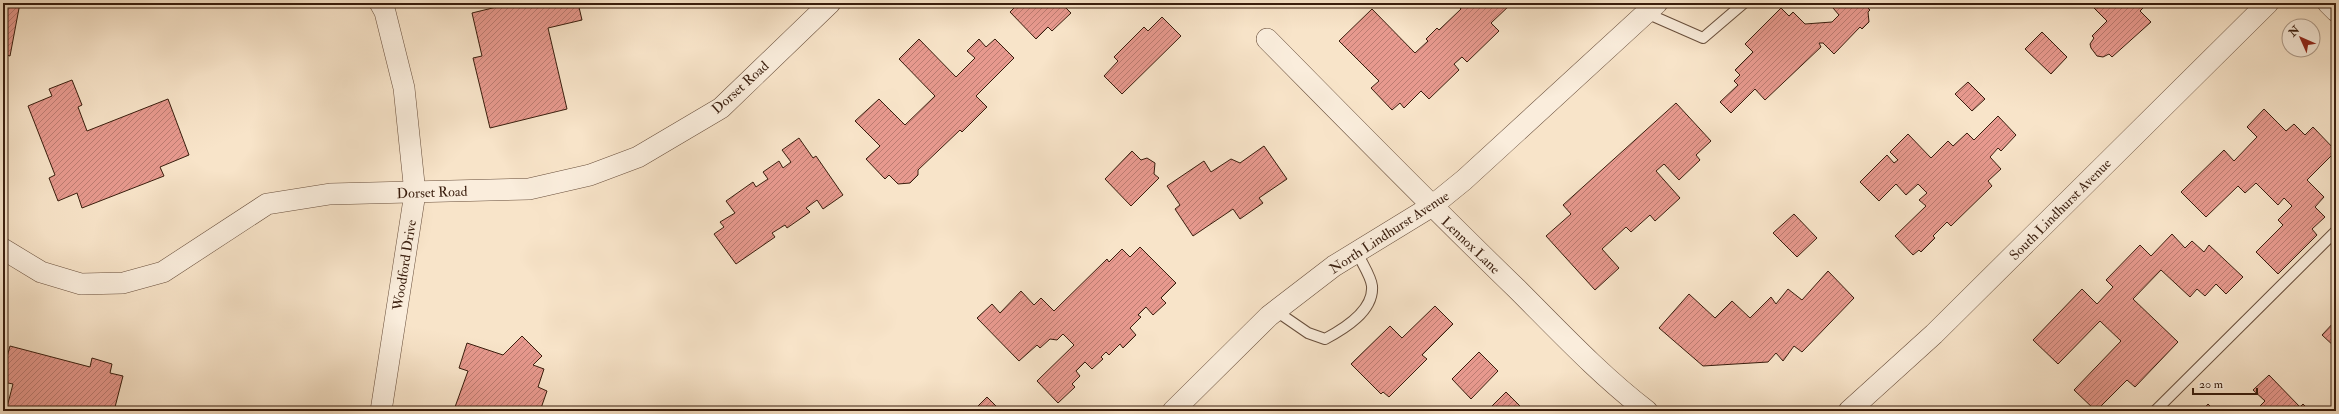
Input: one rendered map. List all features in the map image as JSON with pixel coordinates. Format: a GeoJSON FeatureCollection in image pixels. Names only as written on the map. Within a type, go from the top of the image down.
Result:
{"type":"FeatureCollection","features":[{"type":"Feature","properties":{"kind":"street","name":"Woodford Drive"},"geometry":{"type":"LineString","coordinates":[[380,3],[385,12],[404,88],[415,193],[381,411]]}},
{"type":"Feature","properties":{"kind":"street","name":"Dorset Road"},"geometry":{"type":"LineString","coordinates":[[3,249],[41,272],[81,284],[123,284],[164,272],[268,204],[330,194],[529,189],[590,175],[638,156],[721,108],[830,3]]}},
{"type":"Feature","properties":{"kind":"street","name":"South Lindhurst Avenue"},"geometry":{"type":"LineString","coordinates":[[1849,411],[1934,334],[2268,3]]}},
{"type":"Feature","properties":{"kind":"street"},"geometry":{"type":"LineString","coordinates":[[2328,3],[2336,11]]}},
{"type":"Feature","properties":{"kind":"street","name":"North Lindhurst Avenue"},"geometry":{"type":"LineString","coordinates":[[1173,411],[1276,311],[1334,266],[1432,206],[1464,180],[1652,8]]}},
{"type":"Feature","properties":{"kind":"street","name":"Lennox Lane"},"geometry":{"type":"LineString","coordinates":[[1267,39],[1432,206],[1594,365],[1628,397],[1647,411]]}},
{"type":"Feature","properties":{"kind":"lane"},"geometry":{"type":"LineString","coordinates":[[1652,8],[1703,38],[1744,3]]}},
{"type":"Feature","properties":{"kind":"lane"},"geometry":{"type":"LineString","coordinates":[[2155,411],[2336,231]]}},
{"type":"Feature","properties":{"kind":"lane"},"geometry":{"type":"LineString","coordinates":[[1276,311],[1308,333],[1325,339],[1346,329],[1370,302],[1372,286],[1357,252]]}},
{"type":"Feature","properties":{"kind":"building"},"geometry":{"type":"Polygon","coordinates":[[[3,3],[20,3],[10,56],[3,54],[3,3]]]}},
{"type":"Feature","properties":{"kind":"building"},"geometry":{"type":"Polygon","coordinates":[[[513,3],[578,3],[582,20],[548,28],[567,109],[490,128],[473,58],[482,56],[472,13],[513,3]]]}},
{"type":"Feature","properties":{"kind":"building"},"geometry":{"type":"Polygon","coordinates":[[[1019,3],[1061,3],[1071,13],[1052,31],[1048,27],[1036,39],[1010,12],[1019,3]]]}},
{"type":"Feature","properties":{"kind":"building"},"geometry":{"type":"Polygon","coordinates":[[[1455,3],[1508,3],[1510,5],[1491,23],[1499,31],[1467,62],[1462,57],[1454,64],[1459,70],[1429,99],[1421,91],[1404,108],[1400,103],[1392,110],[1371,88],[1379,81],[1339,41],[1372,9],[1415,53],[1428,41],[1426,39],[1437,28],[1439,30],[1461,9],[1455,3]]]}},
{"type":"Feature","properties":{"kind":"building"},"geometry":{"type":"Polygon","coordinates":[[[1838,3],[1868,3],[1866,6],[1870,10],[1868,12],[1869,22],[1862,29],[1860,27],[1834,54],[1823,43],[1819,43],[1821,47],[1765,100],[1755,89],[1731,113],[1720,102],[1738,85],[1734,81],[1740,75],[1735,70],[1753,52],[1745,44],[1781,8],[1789,16],[1793,12],[1805,24],[1832,22],[1839,15],[1833,8],[1838,3]]]}},
{"type":"Feature","properties":{"kind":"building"},"geometry":{"type":"Polygon","coordinates":[[[2089,3],[2139,3],[2143,8],[2140,11],[2151,22],[2112,57],[2109,54],[2103,57],[2097,56],[2090,44],[2094,38],[2092,36],[2107,21],[2089,3]]]}},
{"type":"Feature","properties":{"kind":"building"},"geometry":{"type":"Polygon","coordinates":[[[1162,17],[1181,36],[1122,94],[1104,76],[1118,61],[1114,57],[1144,27],[1148,31],[1162,17]]]}},
{"type":"Feature","properties":{"kind":"building"},"geometry":{"type":"Polygon","coordinates":[[[2042,32],[2067,57],[2051,74],[2025,49],[2042,32]]]}},
{"type":"Feature","properties":{"kind":"building"},"geometry":{"type":"Polygon","coordinates":[[[919,39],[956,77],[975,58],[967,51],[979,39],[986,47],[995,39],[1014,58],[976,96],[987,107],[962,132],[960,130],[918,170],[918,175],[910,183],[898,184],[889,175],[885,179],[866,159],[880,146],[855,121],[879,99],[905,125],[935,96],[899,59],[919,39]]]}},
{"type":"Feature","properties":{"kind":"building"},"geometry":{"type":"Polygon","coordinates":[[[72,80],[82,105],[78,107],[87,131],[168,99],[189,155],[160,167],[164,176],[82,208],[77,193],[58,201],[49,178],[55,175],[28,106],[52,96],[49,89],[72,80]]]}},
{"type":"Feature","properties":{"kind":"building"},"geometry":{"type":"Polygon","coordinates":[[[1968,82],[1985,99],[1972,111],[1955,94],[1968,82]]]}},
{"type":"Feature","properties":{"kind":"building"},"geometry":{"type":"Polygon","coordinates":[[[1676,103],[1711,141],[1696,155],[1700,160],[1679,180],[1664,164],[1656,171],[1680,198],[1655,221],[1650,215],[1631,232],[1626,227],[1602,249],[1619,268],[1595,290],[1546,236],[1571,214],[1563,205],[1676,103]]]}},
{"type":"Feature","properties":{"kind":"building"},"geometry":{"type":"Polygon","coordinates":[[[2264,109],[2286,131],[2294,124],[2305,135],[2313,127],[2336,151],[2307,180],[2324,197],[2315,207],[2325,217],[2312,229],[2317,235],[2278,274],[2256,252],[2283,225],[2278,220],[2292,206],[2284,198],[2278,205],[2256,183],[2245,193],[2238,186],[2206,217],[2181,192],[2224,150],[2234,161],[2257,137],[2247,127],[2264,109]]]}},
{"type":"Feature","properties":{"kind":"building"},"geometry":{"type":"Polygon","coordinates":[[[1998,116],[2016,135],[2001,151],[1998,148],[1990,157],[2001,169],[1988,181],[1992,186],[1951,226],[1947,222],[1933,236],[1935,238],[1921,252],[1919,250],[1913,255],[1895,236],[1926,206],[1919,200],[1927,193],[1918,184],[1906,195],[1896,184],[1879,201],[1860,182],[1887,155],[1894,163],[1898,160],[1890,152],[1908,134],[1931,158],[1948,141],[1953,146],[1967,133],[1974,140],[1998,116]]]}},
{"type":"Feature","properties":{"kind":"building"},"geometry":{"type":"Polygon","coordinates":[[[799,138],[813,158],[816,156],[843,195],[823,209],[817,200],[806,208],[810,212],[787,228],[785,225],[772,233],[775,237],[736,264],[714,234],[724,227],[720,222],[735,213],[726,201],[753,182],[756,187],[768,179],[763,172],[779,161],[783,168],[791,162],[782,150],[799,138]]]}},
{"type":"Feature","properties":{"kind":"building"},"geometry":{"type":"Polygon","coordinates":[[[1264,146],[1287,179],[1259,198],[1263,203],[1240,219],[1233,209],[1193,236],[1175,209],[1180,205],[1167,186],[1204,161],[1211,172],[1231,159],[1240,163],[1264,146]]]}},
{"type":"Feature","properties":{"kind":"building"},"geometry":{"type":"Polygon","coordinates":[[[1132,151],[1141,160],[1147,158],[1155,163],[1154,174],[1159,178],[1131,206],[1105,179],[1132,151]]]}},
{"type":"Feature","properties":{"kind":"building"},"geometry":{"type":"Polygon","coordinates":[[[1794,214],[1817,238],[1797,257],[1773,233],[1794,214]]]}},
{"type":"Feature","properties":{"kind":"building"},"geometry":{"type":"Polygon","coordinates":[[[2172,234],[2185,248],[2192,241],[2204,252],[2209,245],[2243,277],[2226,294],[2216,284],[2205,296],[2197,289],[2190,297],[2161,270],[2133,299],[2178,342],[2135,387],[2127,380],[2096,411],[2074,390],[2121,341],[2100,321],[2058,364],[2033,340],[2082,289],[2097,304],[2113,287],[2106,280],[2140,245],[2151,256],[2172,234]]]}},
{"type":"Feature","properties":{"kind":"building"},"geometry":{"type":"Polygon","coordinates":[[[1140,247],[1176,283],[1161,298],[1166,303],[1153,315],[1146,307],[1138,315],[1141,317],[1130,328],[1136,335],[1123,348],[1120,344],[1109,355],[1106,352],[1101,357],[1103,359],[1092,369],[1085,362],[1076,371],[1080,376],[1072,384],[1075,387],[1058,403],[1037,381],[1074,345],[1063,334],[1057,340],[1050,339],[1040,348],[1037,345],[1019,361],[977,318],[992,304],[1000,313],[1021,291],[1034,305],[1041,298],[1054,311],[1107,259],[1109,262],[1122,249],[1130,257],[1140,247]]]}},
{"type":"Feature","properties":{"kind":"building"},"geometry":{"type":"Polygon","coordinates":[[[1828,271],[1854,298],[1802,352],[1794,346],[1783,361],[1776,353],[1768,362],[1703,366],[1659,328],[1689,294],[1715,318],[1732,301],[1750,318],[1771,297],[1776,304],[1788,289],[1802,300],[1828,271]]]}},
{"type":"Feature","properties":{"kind":"building"},"geometry":{"type":"Polygon","coordinates":[[[1435,306],[1453,324],[1422,355],[1427,359],[1389,397],[1383,392],[1381,394],[1351,364],[1390,326],[1402,338],[1435,306]]]}},
{"type":"Feature","properties":{"kind":"building"},"geometry":{"type":"Polygon","coordinates":[[[2336,320],[2336,348],[2322,335],[2336,320]]]}},
{"type":"Feature","properties":{"kind":"building"},"geometry":{"type":"Polygon","coordinates":[[[522,336],[542,356],[533,365],[544,369],[538,387],[547,391],[540,411],[458,411],[458,408],[455,407],[468,371],[459,368],[467,343],[503,355],[522,336]]]}},
{"type":"Feature","properties":{"kind":"building"},"geometry":{"type":"Polygon","coordinates":[[[10,346],[90,367],[92,358],[112,364],[110,373],[123,376],[114,411],[6,411],[13,384],[3,382],[3,372],[10,346]]]}},
{"type":"Feature","properties":{"kind":"building"},"geometry":{"type":"Polygon","coordinates":[[[1479,352],[1498,371],[1471,399],[1452,379],[1479,352]]]}},
{"type":"Feature","properties":{"kind":"building"},"geometry":{"type":"Polygon","coordinates":[[[2269,375],[2300,407],[2303,404],[2310,411],[2255,411],[2265,401],[2253,390],[2269,375]]]}},
{"type":"Feature","properties":{"kind":"building"},"geometry":{"type":"Polygon","coordinates":[[[1506,392],[1522,408],[1519,411],[1487,411],[1506,392]]]}},
{"type":"Feature","properties":{"kind":"building"},"geometry":{"type":"Polygon","coordinates":[[[987,397],[1001,411],[973,411],[987,397]]]}},
{"type":"Feature","properties":{"kind":"building"},"geometry":{"type":"Polygon","coordinates":[[[2208,404],[2215,411],[2202,411],[2208,404]]]}}]}
